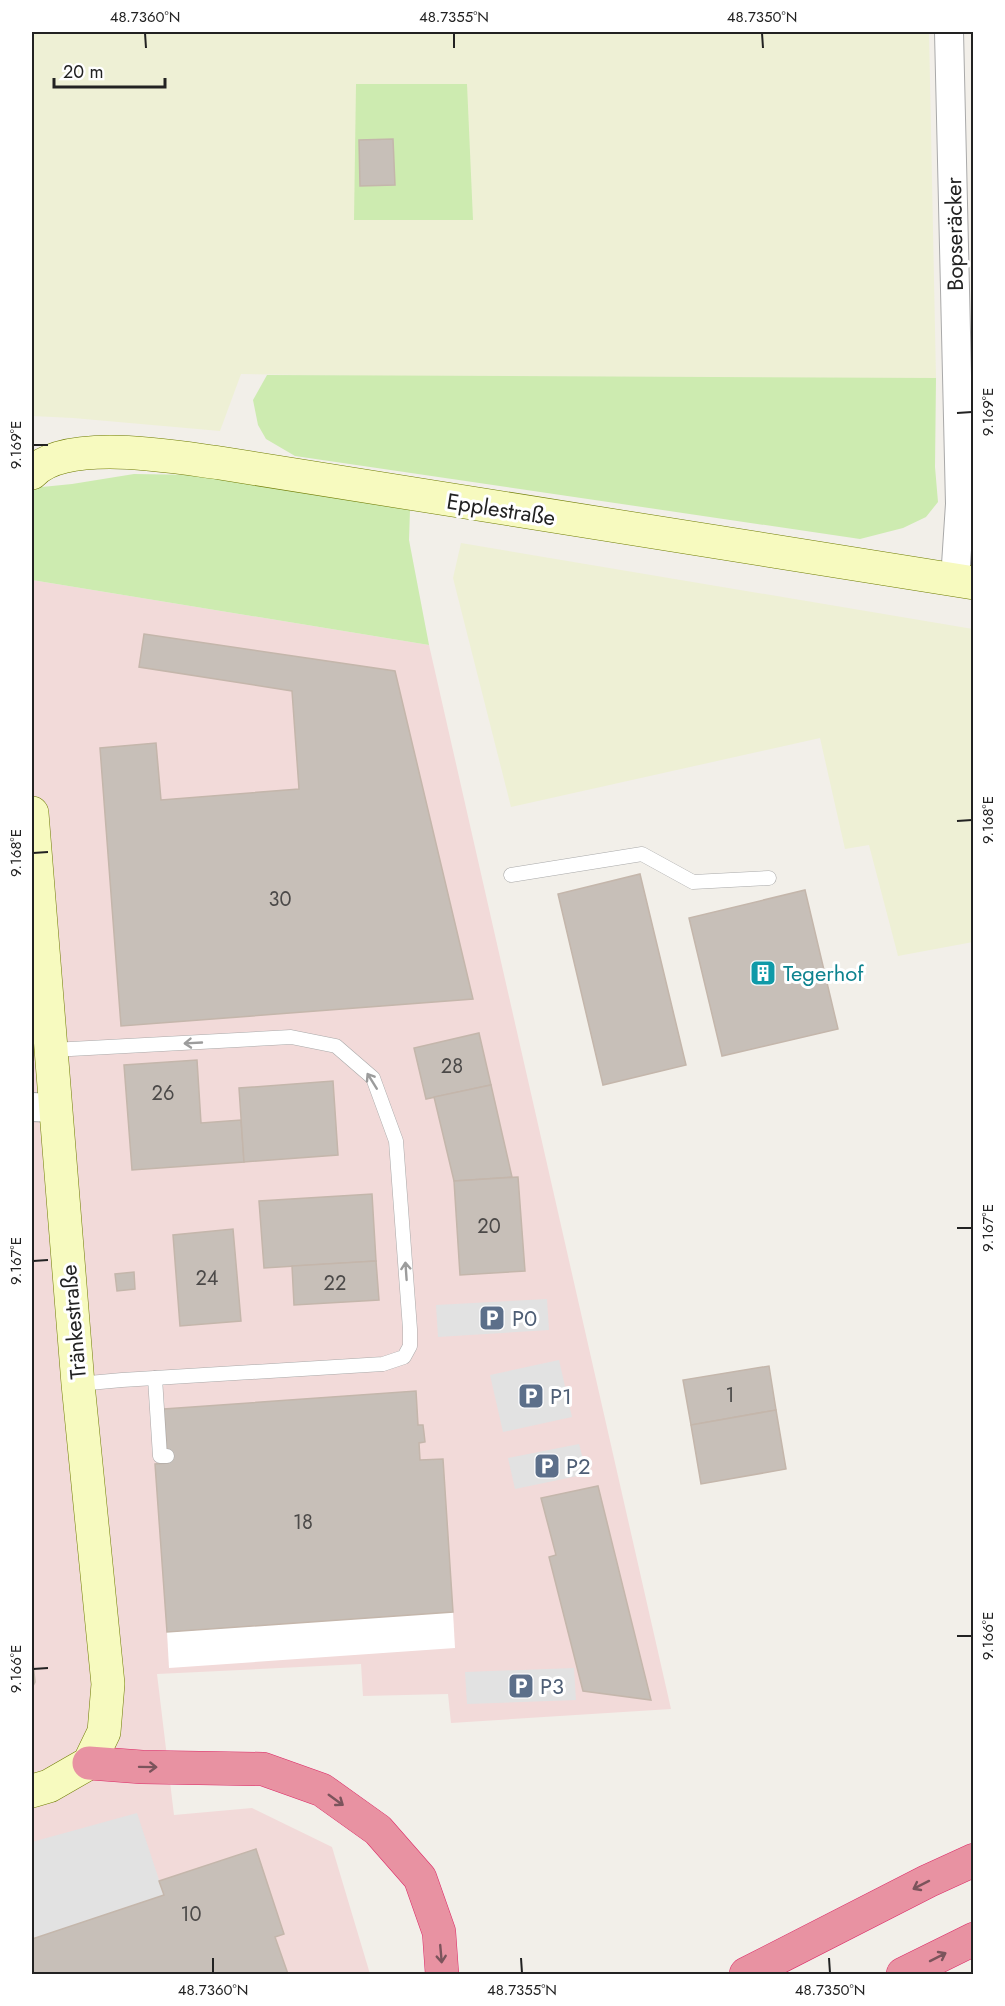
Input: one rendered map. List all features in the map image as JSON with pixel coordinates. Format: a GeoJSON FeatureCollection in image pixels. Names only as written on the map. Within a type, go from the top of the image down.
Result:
{"type":"FeatureCollection","features":[{"type":"Feature","properties":{"kind":"highway"},"geometry":{"type":"LineString","coordinates":[[89,1763],[142,1767],[263,1769],[322,1790],[378,1830],[420,1878],[439,1932],[442,1974]]}},
{"type":"Feature","properties":{"kind":"highway"},"geometry":{"type":"LineString","coordinates":[[746,1974],[974,1860]]}},
{"type":"Feature","properties":{"kind":"highway"},"geometry":{"type":"LineString","coordinates":[[903,1974],[974,1939]]}},
{"type":"Feature","properties":{"kind":"main road","name":"Epplestraße"},"geometry":{"type":"LineString","coordinates":[[32,471],[56,457],[97,452],[152,454],[964,581]]}},
{"type":"Feature","properties":{"kind":"main road","name":"Tränkestraße"},"geometry":{"type":"LineString","coordinates":[[32,813],[52,1050],[43,1108],[78,1384],[108,1684],[104,1732],[89,1763]]}},
{"type":"Feature","properties":{"kind":"main road"},"geometry":{"type":"LineString","coordinates":[[32,1791],[49,1786],[89,1763]]}},
{"type":"Feature","properties":{"kind":"street","name":"Bopseräcker"},"geometry":{"type":"LineString","coordinates":[[949,32],[960,504],[964,581]]}},
{"type":"Feature","properties":{"kind":"lane"},"geometry":{"type":"LineString","coordinates":[[511,874],[642,855],[693,882],[769,878]]}},
{"type":"Feature","properties":{"kind":"lane"},"geometry":{"type":"LineString","coordinates":[[52,1050],[291,1037],[336,1046],[373,1078],[396,1141],[410,1329],[410,1346],[404,1357],[383,1364],[78,1384]]}},
{"type":"Feature","properties":{"kind":"lane"},"geometry":{"type":"LineString","coordinates":[[155,1378],[160,1456],[167,1456]]}},
{"type":"Feature","properties":{"kind":"shaded area"},"geometry":{"type":"Polygon","coordinates":[[[32,580],[429,645],[671,1709],[451,1723],[448,1694],[363,1696],[361,1664],[157,1674],[174,1815],[252,1808],[332,1847],[370,1974],[32,1974],[32,580]]]}},
{"type":"Feature","properties":{"kind":"shaded area","name":"P0"},"geometry":{"type":"Polygon","coordinates":[[[547,1299],[549,1330],[438,1337],[436,1305],[547,1299]]]}},
{"type":"Feature","properties":{"kind":"shaded area","name":"P1"},"geometry":{"type":"Polygon","coordinates":[[[559,1360],[572,1417],[503,1432],[490,1375],[559,1360]]]}},
{"type":"Feature","properties":{"kind":"shaded area","name":"P2"},"geometry":{"type":"Polygon","coordinates":[[[579,1444],[587,1474],[515,1489],[508,1458],[579,1444]]]}},
{"type":"Feature","properties":{"kind":"shaded area","name":"P3"},"geometry":{"type":"Polygon","coordinates":[[[574,1668],[576,1700],[467,1704],[465,1672],[574,1668]]]}},
{"type":"Feature","properties":{"kind":"shaded area"},"geometry":{"type":"Polygon","coordinates":[[[137,1813],[164,1895],[32,1939],[32,1842],[137,1813]]]}},
{"type":"Feature","properties":{"kind":"green space"},"geometry":{"type":"Polygon","coordinates":[[[32,32],[929,32],[936,378],[482,378],[241,374],[220,431],[32,416],[32,32]]]}},
{"type":"Feature","properties":{"kind":"green space"},"geometry":{"type":"Polygon","coordinates":[[[356,84],[467,84],[473,220],[354,220],[356,84]]]}},
{"type":"Feature","properties":{"kind":"green space"},"geometry":{"type":"Polygon","coordinates":[[[267,375],[936,378],[935,467],[938,502],[926,517],[903,528],[860,539],[295,456],[266,439],[258,425],[253,400],[267,375]]]}},
{"type":"Feature","properties":{"kind":"green space"},"geometry":{"type":"Polygon","coordinates":[[[134,474],[199,475],[410,510],[409,540],[429,645],[32,580],[32,488],[134,474]]]}},
{"type":"Feature","properties":{"kind":"green space"},"geometry":{"type":"Polygon","coordinates":[[[461,543],[973,629],[973,942],[898,956],[869,845],[845,849],[820,738],[511,807],[453,578],[461,543]]]}},
{"type":"Feature","properties":{"kind":"pier"},"geometry":{"type":"Polygon","coordinates":[[[453,1612],[455,1648],[169,1668],[167,1632],[453,1612]]]}},
{"type":"Feature","properties":{"kind":"building"},"geometry":{"type":"Polygon","coordinates":[[[393,139],[395,185],[360,186],[359,140],[393,139]]]}},
{"type":"Feature","properties":{"kind":"building"},"geometry":{"type":"Polygon","coordinates":[[[144,634],[395,671],[473,999],[121,1026],[100,748],[156,743],[161,800],[299,789],[292,691],[139,667],[144,634]]]}},
{"type":"Feature","properties":{"kind":"building"},"geometry":{"type":"Polygon","coordinates":[[[640,874],[686,1065],[603,1085],[558,894],[640,874]]]}},
{"type":"Feature","properties":{"kind":"building","name":"Tegerhof"},"geometry":{"type":"Polygon","coordinates":[[[805,890],[838,1029],[722,1056],[689,918],[805,890]]]}},
{"type":"Feature","properties":{"kind":"building"},"geometry":{"type":"Polygon","coordinates":[[[479,1033],[491,1085],[426,1099],[414,1048],[479,1033]]]}},
{"type":"Feature","properties":{"kind":"building"},"geometry":{"type":"Polygon","coordinates":[[[197,1060],[201,1123],[241,1120],[244,1162],[132,1170],[124,1065],[197,1060]]]}},
{"type":"Feature","properties":{"kind":"building"},"geometry":{"type":"Polygon","coordinates":[[[333,1081],[338,1155],[244,1162],[239,1088],[333,1081]]]}},
{"type":"Feature","properties":{"kind":"building"},"geometry":{"type":"Polygon","coordinates":[[[491,1085],[512,1177],[454,1181],[434,1097],[491,1085]]]}},
{"type":"Feature","properties":{"kind":"building"},"geometry":{"type":"Polygon","coordinates":[[[518,1177],[525,1271],[460,1275],[454,1181],[518,1177]]]}},
{"type":"Feature","properties":{"kind":"building"},"geometry":{"type":"Polygon","coordinates":[[[372,1194],[376,1261],[264,1268],[259,1201],[372,1194]]]}},
{"type":"Feature","properties":{"kind":"building"},"geometry":{"type":"Polygon","coordinates":[[[233,1229],[241,1321],[180,1326],[173,1235],[233,1229]]]}},
{"type":"Feature","properties":{"kind":"building"},"geometry":{"type":"Polygon","coordinates":[[[376,1261],[379,1300],[294,1305],[292,1266],[376,1261]]]}},
{"type":"Feature","properties":{"kind":"building"},"geometry":{"type":"Polygon","coordinates":[[[134,1272],[135,1289],[117,1291],[115,1274],[134,1272]]]}},
{"type":"Feature","properties":{"kind":"building"},"geometry":{"type":"Polygon","coordinates":[[[769,1366],[776,1410],[691,1425],[683,1380],[769,1366]]]}},
{"type":"Feature","properties":{"kind":"building"},"geometry":{"type":"Polygon","coordinates":[[[416,1391],[418,1425],[423,1425],[425,1442],[419,1443],[420,1460],[443,1459],[453,1612],[167,1632],[155,1464],[168,1463],[164,1409],[416,1391]]]}},
{"type":"Feature","properties":{"kind":"building"},"geometry":{"type":"Polygon","coordinates":[[[776,1410],[786,1469],[701,1484],[691,1425],[776,1410]]]}},
{"type":"Feature","properties":{"kind":"building"},"geometry":{"type":"Polygon","coordinates":[[[598,1486],[651,1700],[583,1691],[549,1557],[556,1555],[541,1498],[598,1486]]]}},
{"type":"Feature","properties":{"kind":"building"},"geometry":{"type":"Polygon","coordinates":[[[32,1652],[35,1682],[32,1688],[32,1652]]]}},
{"type":"Feature","properties":{"kind":"building"},"geometry":{"type":"Polygon","coordinates":[[[256,1849],[284,1934],[275,1937],[288,1974],[32,1974],[32,1939],[164,1895],[159,1881],[256,1849]]]}},
{"type":"Feature","properties":{"kind":"place","name":"Tegerhof"},"geometry":{"type":"Point","coordinates":[763,973]}},
{"type":"Feature","properties":{"kind":"place","name":"P0"},"geometry":{"type":"Point","coordinates":[492,1318]}},
{"type":"Feature","properties":{"kind":"place","name":"P1"},"geometry":{"type":"Point","coordinates":[531,1396]}},
{"type":"Feature","properties":{"kind":"place","name":"P2"},"geometry":{"type":"Point","coordinates":[547,1466]}},
{"type":"Feature","properties":{"kind":"place","name":"P3"},"geometry":{"type":"Point","coordinates":[521,1686]}}]}
